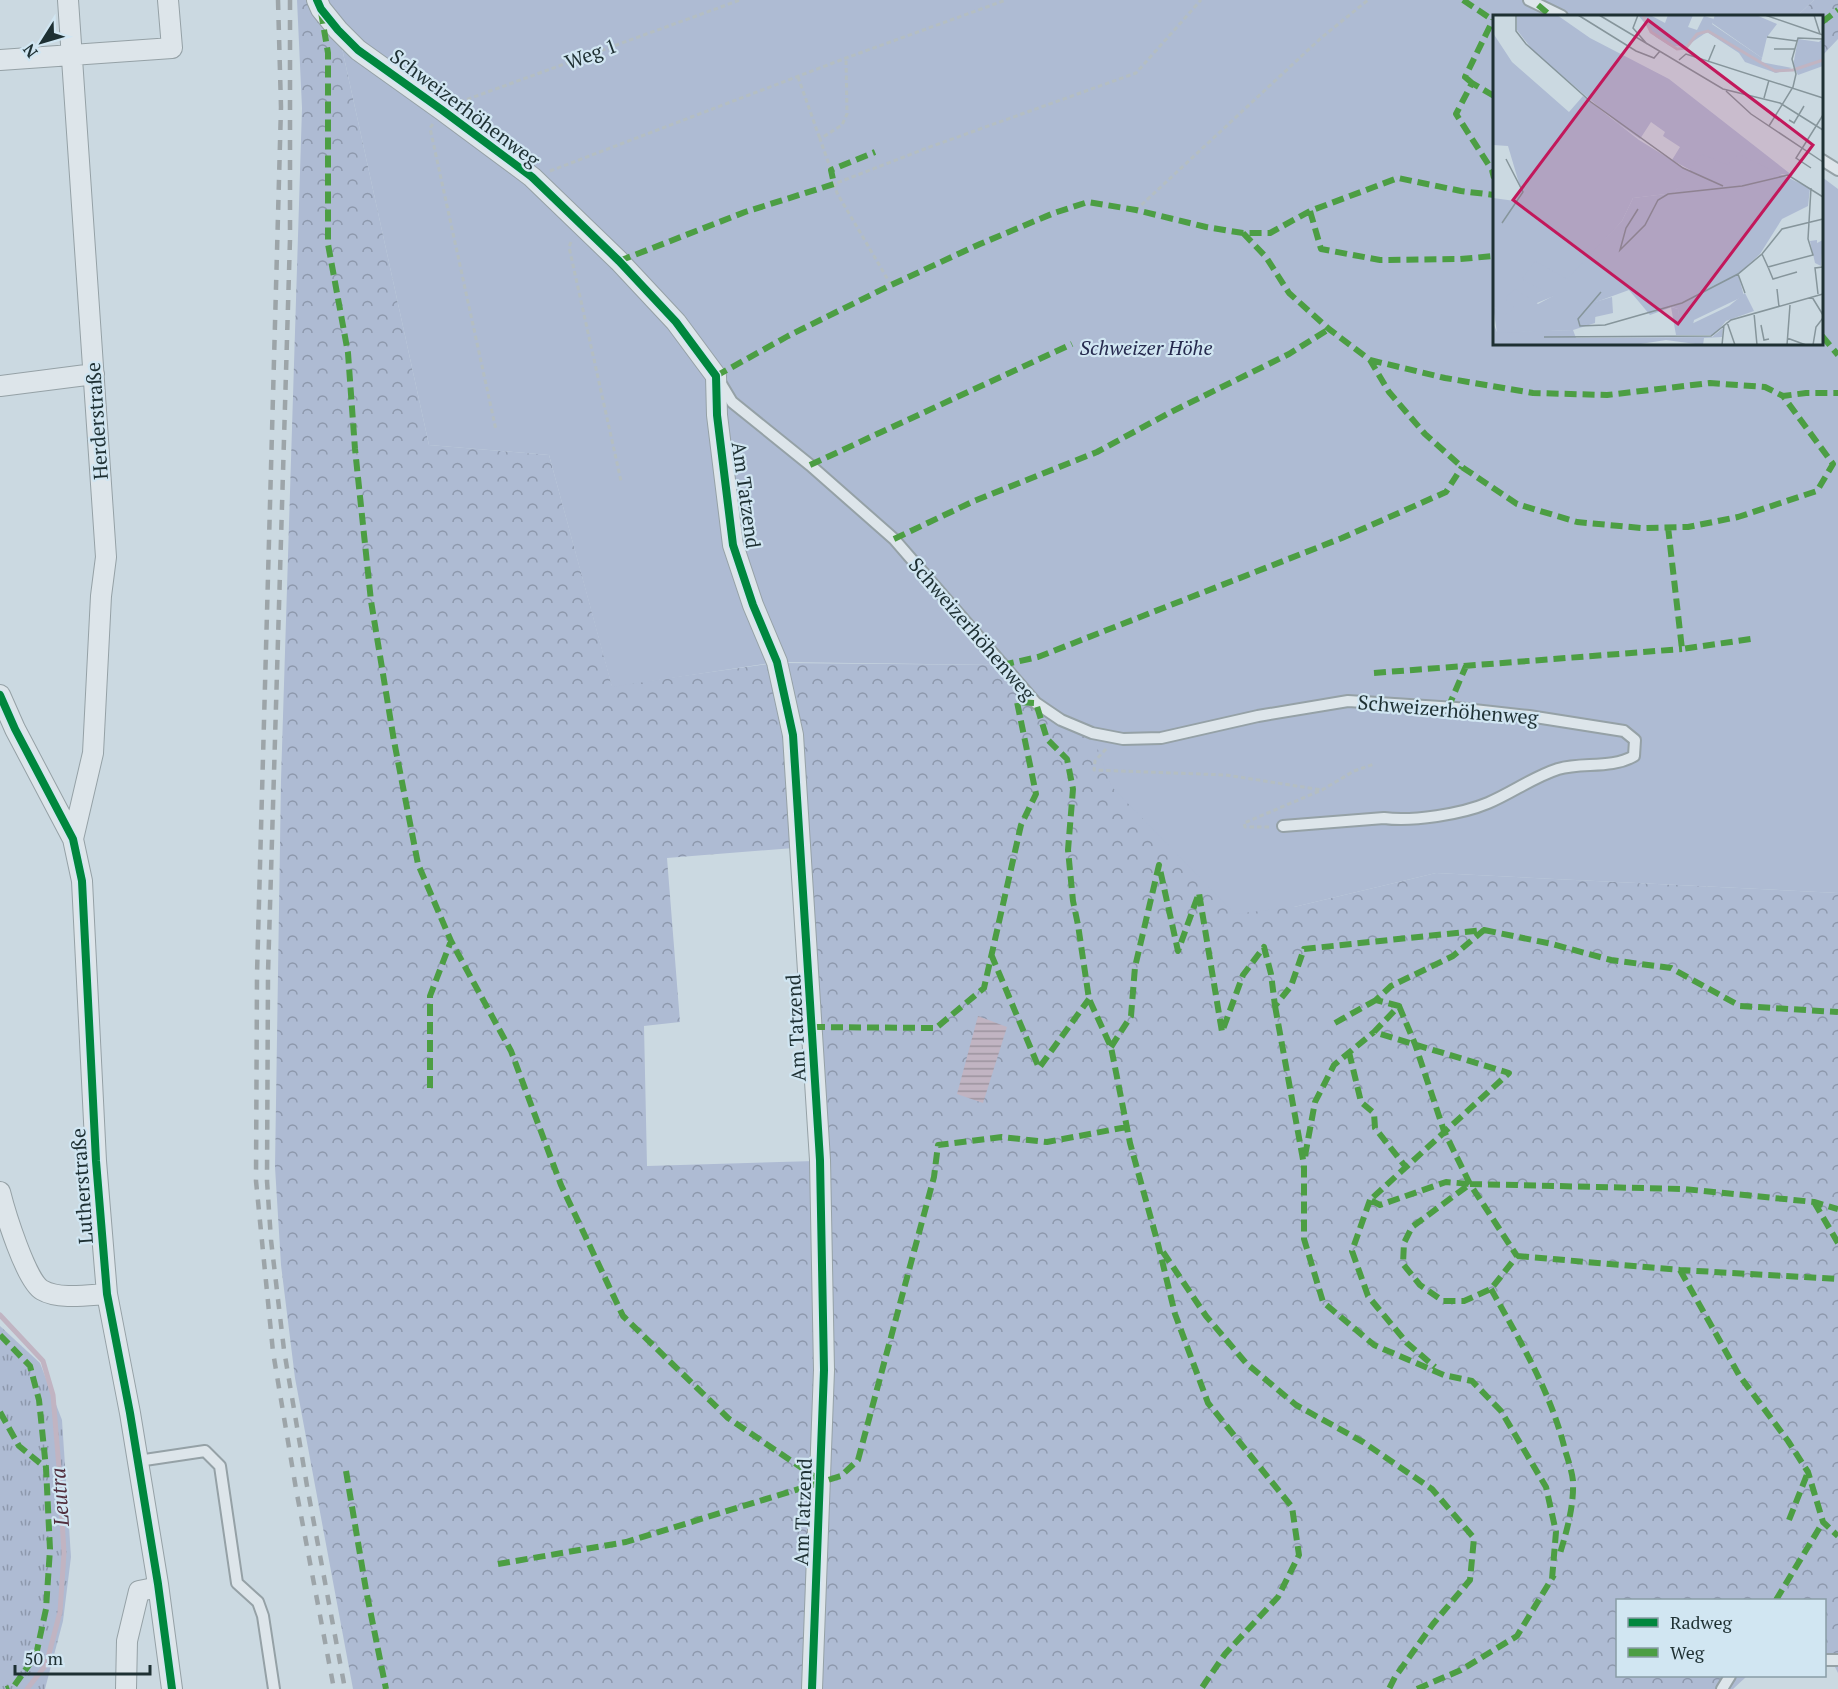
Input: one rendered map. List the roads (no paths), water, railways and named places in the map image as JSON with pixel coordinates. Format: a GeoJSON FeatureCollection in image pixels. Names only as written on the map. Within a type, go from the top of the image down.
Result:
{"type":"FeatureCollection","features":[{"type":"Feature","properties":{"kind":"street","name":"Herderstraße"},"geometry":{"type":"LineString","coordinates":[[68,0],[106,557],[101,596],[93,753],[73,839]]}},
{"type":"Feature","properties":{"kind":"street"},"geometry":{"type":"LineString","coordinates":[[0,60],[172,48],[168,0]]}},
{"type":"Feature","properties":{"kind":"street","name":"Schweizerhöhenweg"},"geometry":{"type":"LineString","coordinates":[[316,0],[332,23],[358,50],[532,177],[676,322],[716,376]]}},
{"type":"Feature","properties":{"kind":"street"},"geometry":{"type":"LineString","coordinates":[[0,386],[94,374]]}},
{"type":"Feature","properties":{"kind":"street","name":"Am Tatzend"},"geometry":{"type":"LineString","coordinates":[[716,376],[717,415],[733,545],[753,605],[777,662],[794,746],[820,1160],[824,1358],[812,1689]]}},
{"type":"Feature","properties":{"kind":"street","name":"Lutherstraße"},"geometry":{"type":"LineString","coordinates":[[0,695],[15,729],[73,839],[82,881],[96,1161],[107,1294],[138,1461],[172,1689]]}},
{"type":"Feature","properties":{"kind":"street"},"geometry":{"type":"LineString","coordinates":[[0,1192],[29,1276],[42,1290],[71,1297],[107,1294]]}},
{"type":"Feature","properties":{"kind":"street"},"geometry":{"type":"LineString","coordinates":[[126,1689],[127,1641],[138,1591],[154,1588],[158,1584]]}},
{"type":"Feature","properties":{"kind":"lane"},"geometry":{"type":"LineString","coordinates":[[1529,0],[1560,15]]}},
{"type":"Feature","properties":{"kind":"lane"},"geometry":{"type":"LineString","coordinates":[[1823,161],[1838,170]]}},
{"type":"Feature","properties":{"kind":"lane","name":"Schweizerhöhenweg"},"geometry":{"type":"LineString","coordinates":[[716,376],[732,402],[810,465],[894,539],[1036,703],[1061,720],[1092,732],[1123,739],[1161,738],[1258,716],[1348,701],[1456,708],[1529,716],[1624,731],[1635,740],[1634,756],[1622,763],[1560,769],[1533,779],[1470,810],[1401,820],[1384,818],[1283,826]]}},
{"type":"Feature","properties":{"kind":"lane"},"geometry":{"type":"LineString","coordinates":[[138,1461],[206,1451],[220,1467],[237,1583],[258,1602],[263,1616],[274,1689]]}},
{"type":"Feature","properties":{"kind":"waterway","name":"Leutra"},"geometry":{"type":"LineString","coordinates":[[0,1315],[43,1361],[53,1395],[59,1468],[64,1553],[60,1612],[46,1665],[27,1689]]}},
{"type":"Feature","properties":{"kind":"railway"},"geometry":{"type":"LineString","coordinates":[[278,0],[281,107],[257,974],[256,1181],[273,1352],[334,1689]]}},
{"type":"Feature","properties":{"kind":"railway"},"geometry":{"type":"LineString","coordinates":[[290,0],[290,239],[268,973],[267,1181],[271,1240],[284,1350],[345,1689]]}},
{"type":"Feature","properties":{"kind":"park label","name":"Schweizer Höhe"},"geometry":{"type":"Point","coordinates":[1146,348]}}]}
